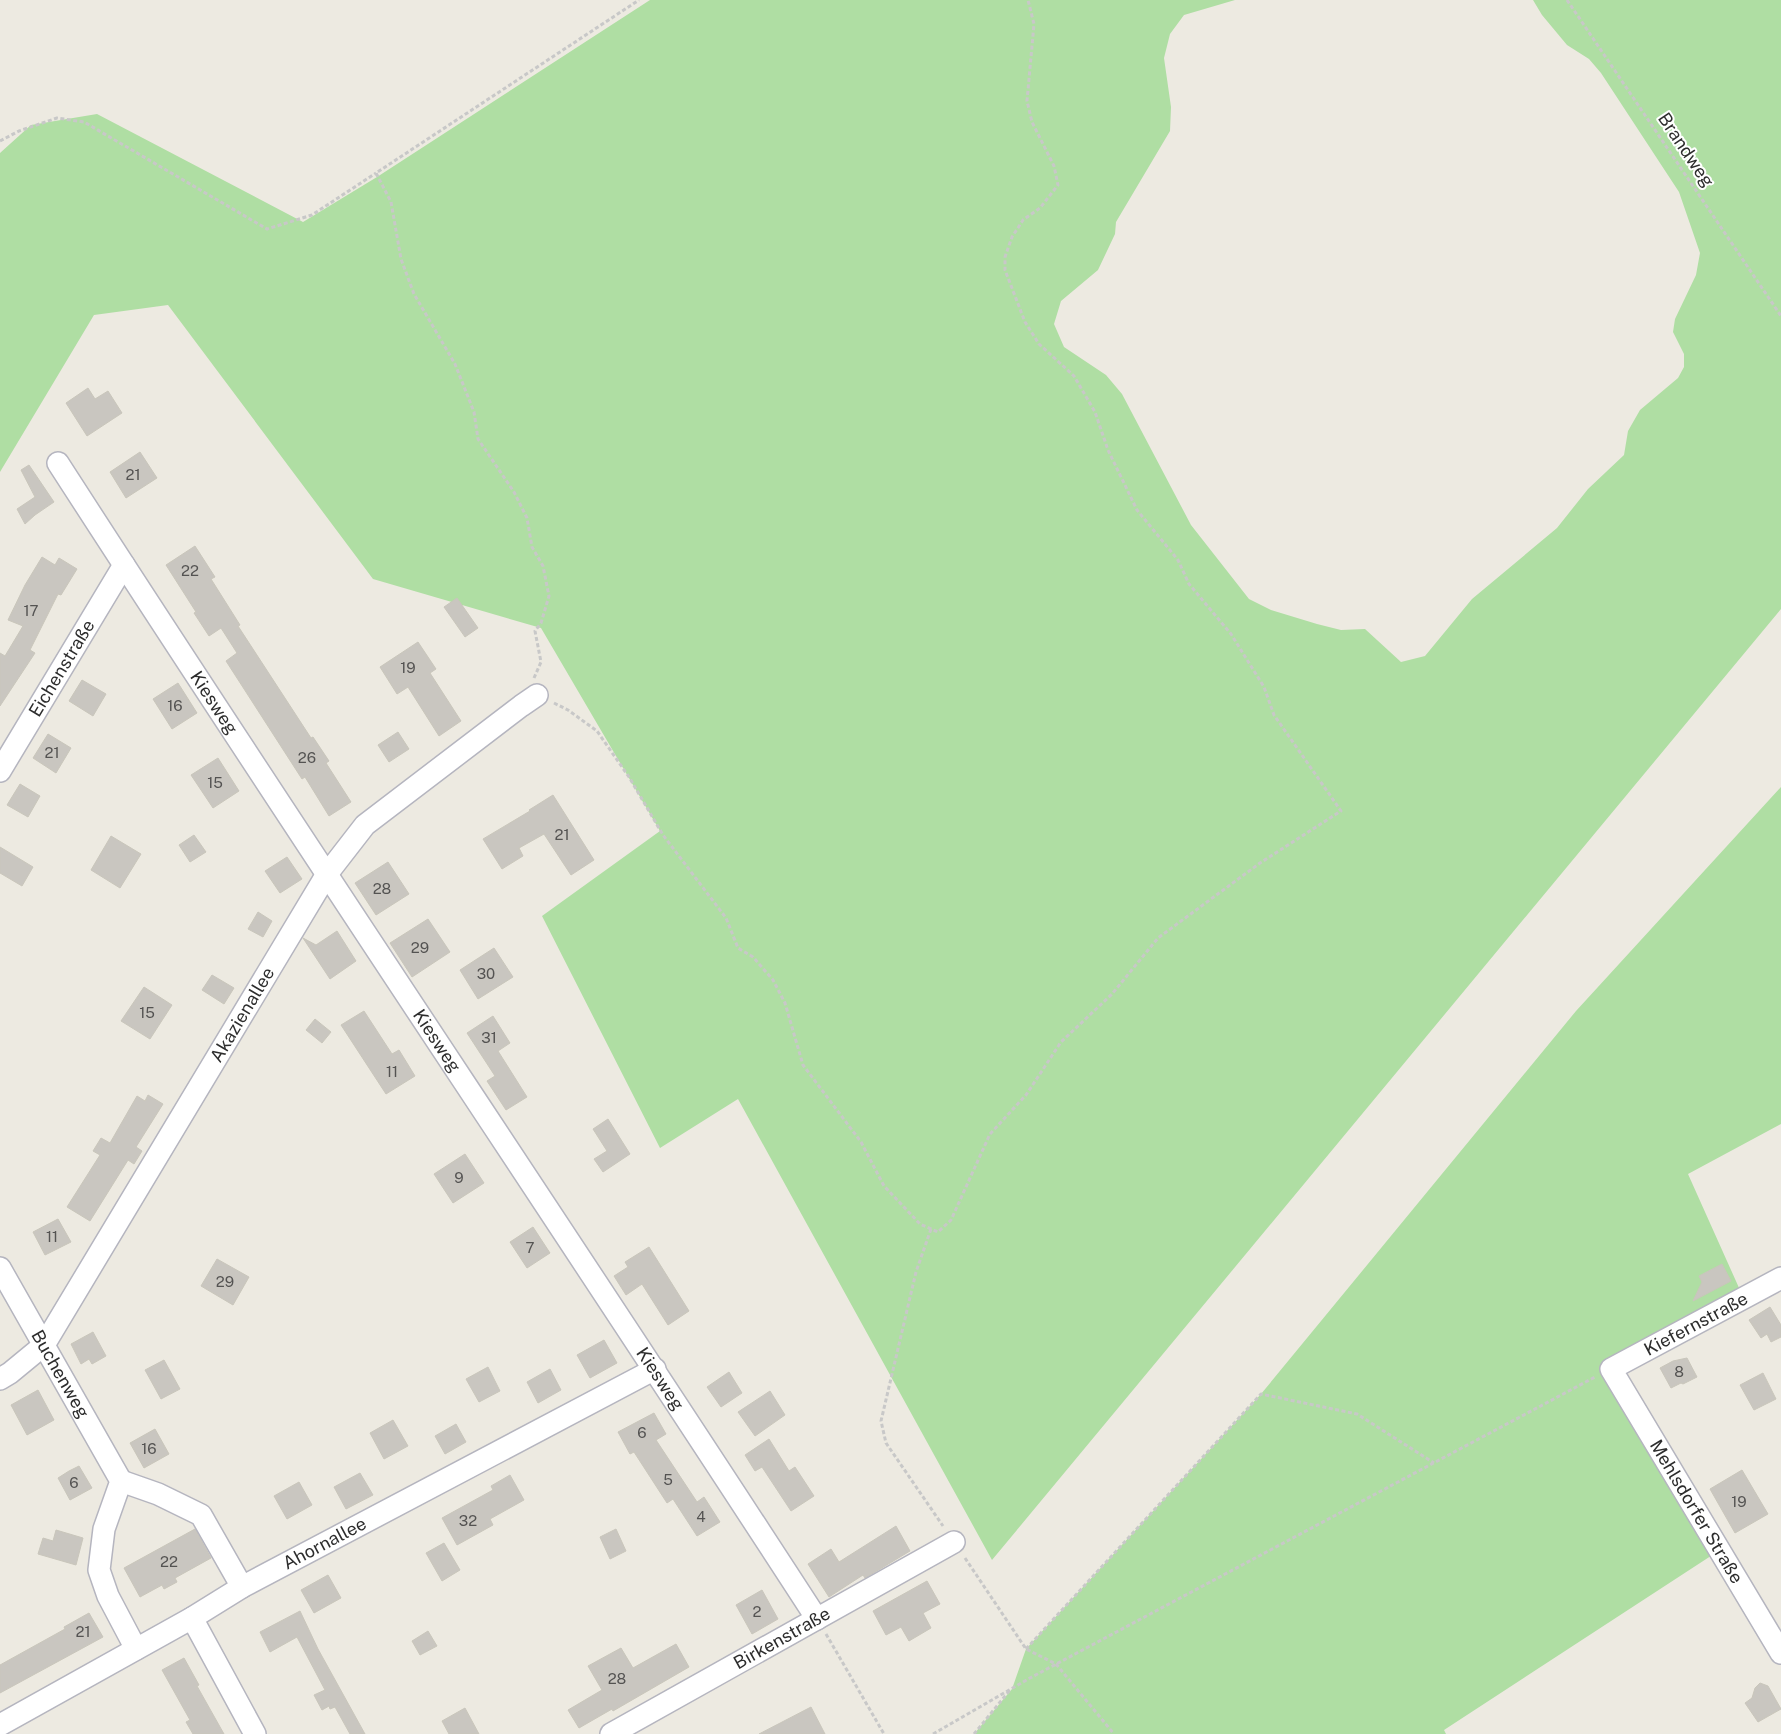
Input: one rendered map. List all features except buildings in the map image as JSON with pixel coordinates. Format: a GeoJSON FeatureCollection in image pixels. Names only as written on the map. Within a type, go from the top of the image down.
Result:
{"type":"FeatureCollection","features":[{"type":"Feature","properties":{"kind":"street","name":"Kiesweg"},"geometry":{"type":"LineString","coordinates":[[58,464],[326,874],[655,1369],[817,1619]]}},
{"type":"Feature","properties":{"kind":"street","name":"Eichenstraße"},"geometry":{"type":"LineString","coordinates":[[0,771],[124,565]]}},
{"type":"Feature","properties":{"kind":"street","name":"Akazienallee"},"geometry":{"type":"LineString","coordinates":[[0,1379],[44,1345],[326,874],[365,825],[537,695]]}},
{"type":"Feature","properties":{"kind":"street","name":"Buchenweg"},"geometry":{"type":"LineString","coordinates":[[0,1268],[121,1482]]}},
{"type":"Feature","properties":{"kind":"street","name":"Kiefernstraße"},"geometry":{"type":"LineString","coordinates":[[1611,1369],[1781,1278]]}},
{"type":"Feature","properties":{"kind":"street","name":"Ahornallee"},"geometry":{"type":"LineString","coordinates":[[0,1725],[192,1618],[242,1587],[655,1369]]}},
{"type":"Feature","properties":{"kind":"street","name":"Mehlsdorfer Straße"},"geometry":{"type":"LineString","coordinates":[[1611,1369],[1781,1654]]}},
{"type":"Feature","properties":{"kind":"street"},"geometry":{"type":"LineString","coordinates":[[136,1649],[108,1596],[99,1570],[104,1529],[121,1482],[158,1494],[201,1515],[242,1587]]}},
{"type":"Feature","properties":{"kind":"street","name":"Birkenstraße"},"geometry":{"type":"LineString","coordinates":[[610,1734],[954,1542]]}},
{"type":"Feature","properties":{"kind":"street"},"geometry":{"type":"LineString","coordinates":[[192,1618],[255,1734]]}},
{"type":"Feature","properties":{"kind":"path"},"geometry":{"type":"LineString","coordinates":[[0,140],[19,130],[57,118],[84,122],[267,229],[312,215],[639,0]]}},
{"type":"Feature","properties":{"kind":"path"},"geometry":{"type":"LineString","coordinates":[[376,173],[391,202],[401,259],[414,294],[454,364],[474,412],[478,439],[514,492],[527,518],[532,547],[543,566],[549,596],[541,623],[535,632],[540,662],[534,676],[537,695],[568,710],[596,731],[628,777],[663,835],[726,918],[738,948],[753,957],[773,980],[785,1003],[803,1065],[861,1142],[884,1186],[920,1224],[938,1232],[951,1220],[990,1134],[1026,1095],[1061,1042],[1112,994],[1158,938],[1260,863],[1341,811],[1274,715],[1264,687],[1231,634],[1189,584],[1178,560],[1137,510],[1108,450],[1096,412],[1074,376],[1039,344],[1024,322],[1005,270],[1005,257],[1012,237],[1023,220],[1040,208],[1058,185],[1054,166],[1032,122],[1027,101],[1034,24],[1028,0]]}},
{"type":"Feature","properties":{"kind":"path","name":"Brandweg"},"geometry":{"type":"LineString","coordinates":[[1567,0],[1781,316]]}},
{"type":"Feature","properties":{"kind":"path"},"geometry":{"type":"LineString","coordinates":[[931,1229],[916,1272],[881,1420],[886,1443],[1026,1650],[1056,1664],[1114,1734]]}},
{"type":"Feature","properties":{"kind":"path"},"geometry":{"type":"LineString","coordinates":[[934,1734],[1056,1664],[1611,1369]]}},
{"type":"Feature","properties":{"kind":"path"},"geometry":{"type":"LineString","coordinates":[[1026,1650],[1261,1394],[1357,1414],[1434,1463]]}},
{"type":"Feature","properties":{"kind":"path"},"geometry":{"type":"LineString","coordinates":[[817,1619],[884,1734]]}},
{"type":"Feature","properties":{"kind":"path"},"geometry":{"type":"LineString","coordinates":[[974,1734],[1012,1689]]}},
{"type":"Feature","properties":{"kind":"green space"},"geometry":{"type":"Polygon","coordinates":[[[650,0],[1235,0],[1184,15],[1170,34],[1164,58],[1171,107],[1170,131],[1116,222],[1115,234],[1098,270],[1061,301],[1054,324],[1064,347],[1106,375],[1122,394],[1191,525],[1249,599],[1271,610],[1317,624],[1341,630],[1365,629],[1401,662],[1425,656],[1472,599],[1557,528],[1588,489],[1624,455],[1628,431],[1640,410],[1678,378],[1684,367],[1684,354],[1673,332],[1675,319],[1696,275],[1700,253],[1679,192],[1601,73],[1589,59],[1567,45],[1542,15],[1533,0],[1781,0],[1781,609],[992,1560],[738,1099],[660,1148],[542,916],[660,831],[541,628],[373,579],[168,305],[94,315],[0,472],[0,153],[31,125],[97,114],[303,222],[377,177],[650,0]]]}},
{"type":"Feature","properties":{"kind":"green space"},"geometry":{"type":"Polygon","coordinates":[[[1781,787],[1781,1124],[1688,1174],[1744,1299],[1611,1369],[1720,1550],[1444,1730],[1446,1734],[974,1734],[1012,1689],[1026,1649],[1261,1394],[1576,1011],[1781,787]]]}}]}
